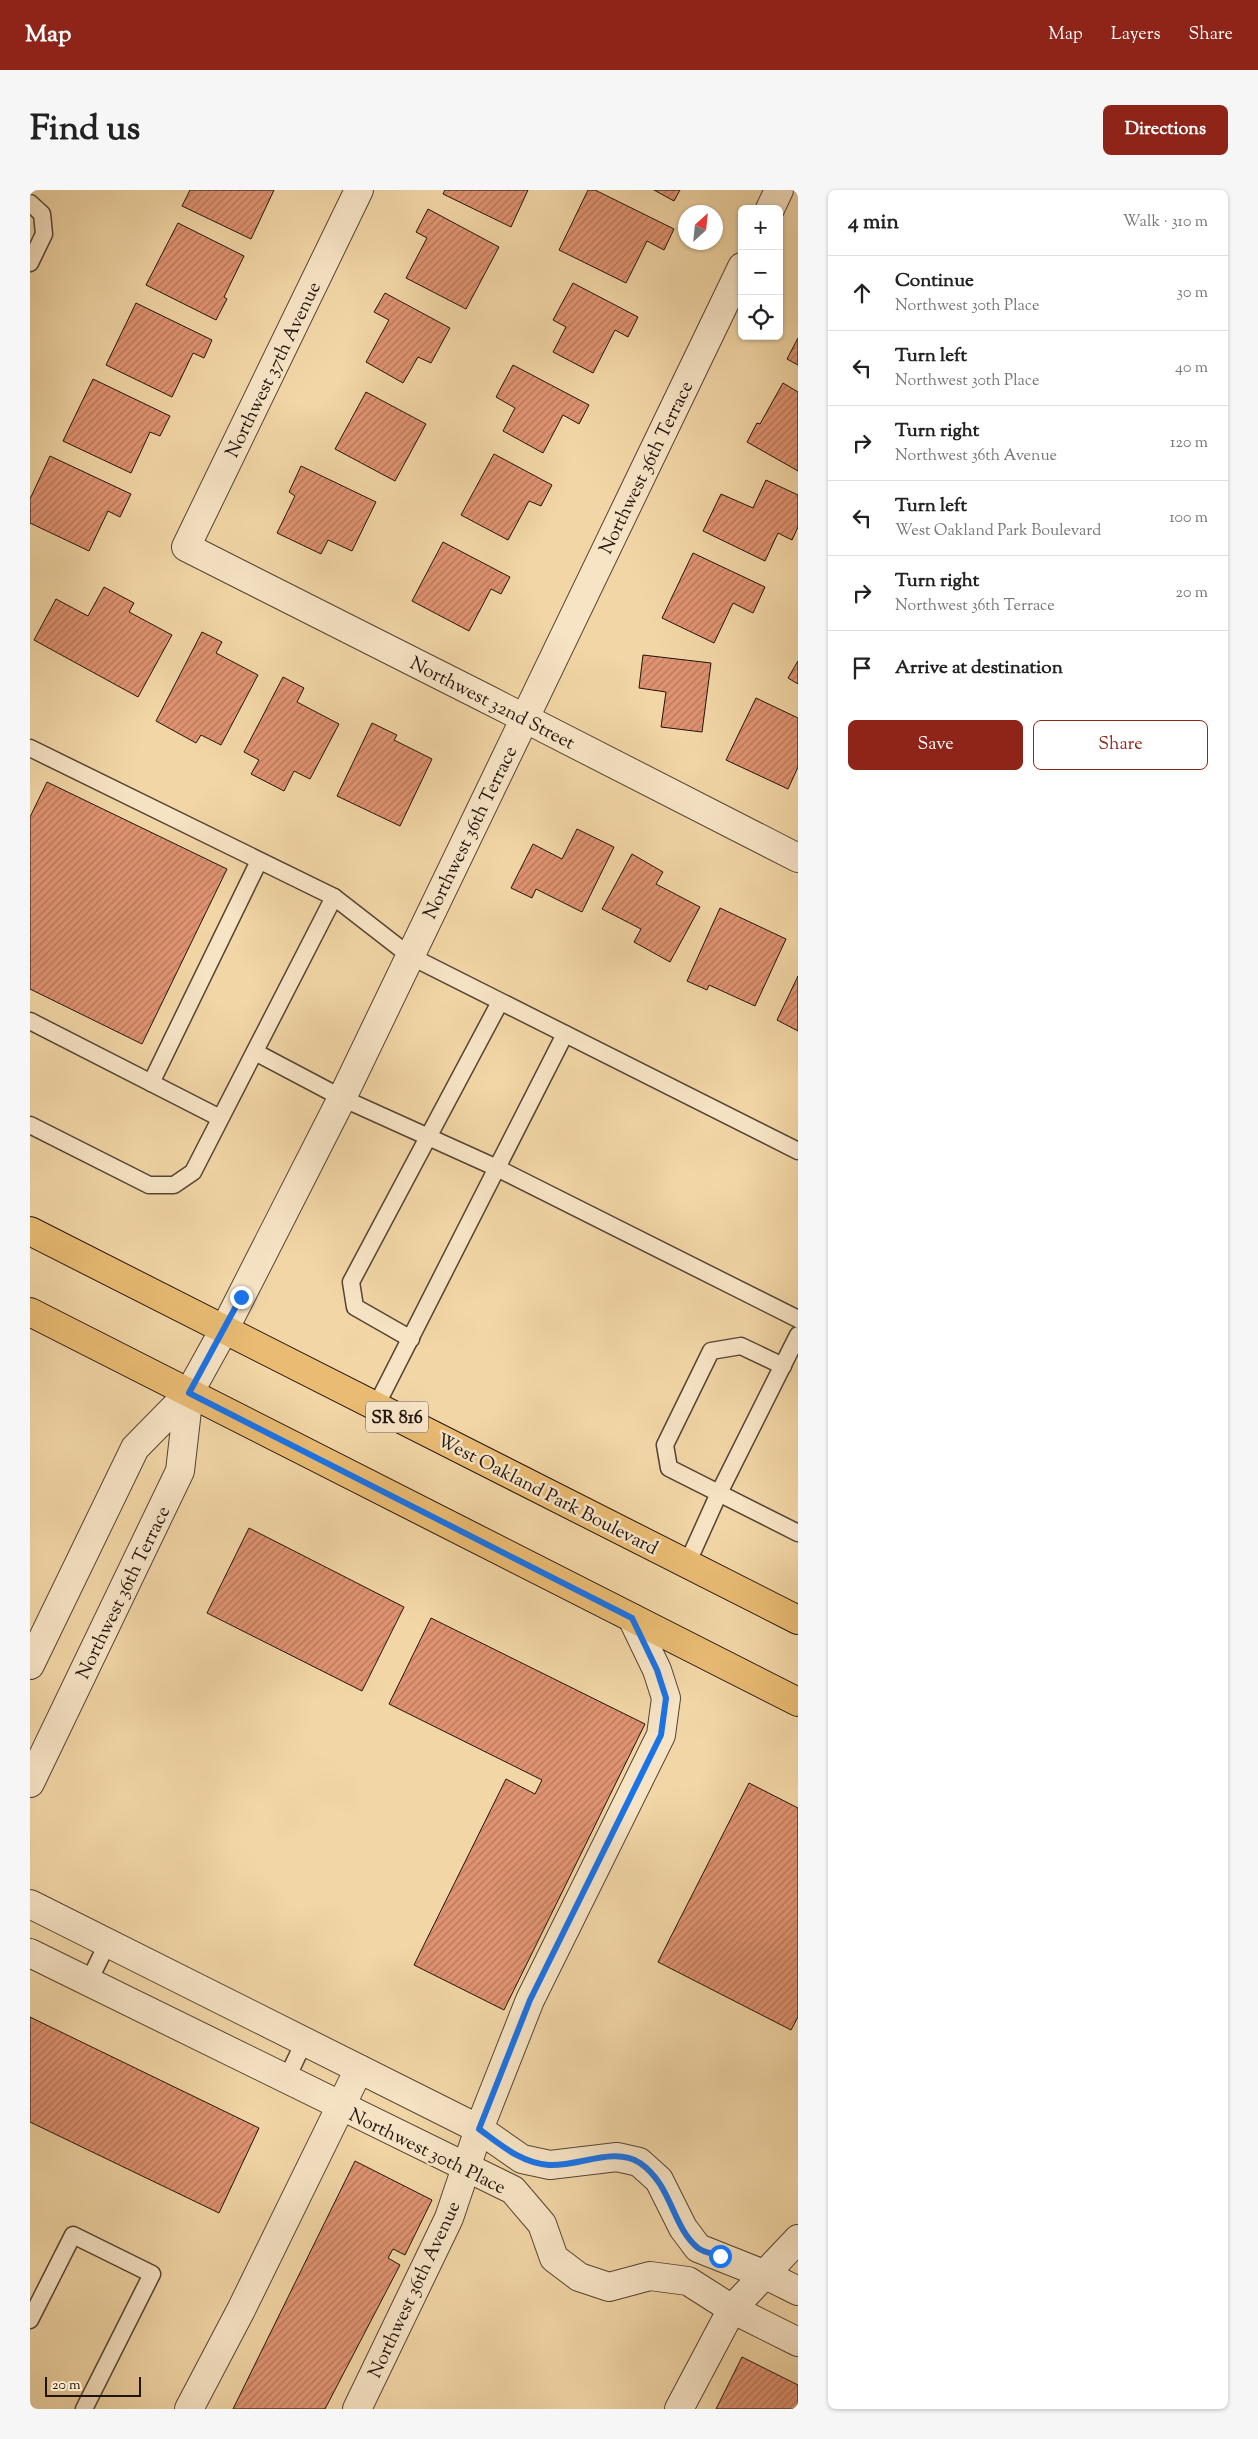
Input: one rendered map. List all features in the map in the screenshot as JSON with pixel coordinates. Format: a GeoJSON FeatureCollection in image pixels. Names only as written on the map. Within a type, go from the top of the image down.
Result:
{"type":"FeatureCollection","features":[{"type":"Feature","properties":{"kind":"main road","name":"West Oakland Park Boulevard"},"geometry":{"type":"LineString","coordinates":[[30,1230],[798,1620]]}},
{"type":"Feature","properties":{"kind":"main road"},"geometry":{"type":"LineString","coordinates":[[30,1312],[798,1702]]}},
{"type":"Feature","properties":{"kind":"street","name":"Northwest 37th Avenue"},"geometry":{"type":"LineString","coordinates":[[186,547],[359,190]]}},
{"type":"Feature","properties":{"kind":"street"},"geometry":{"type":"LineString","coordinates":[[772,205],[779,190]]}},
{"type":"Feature","properties":{"kind":"street","name":"Northwest 36th Terrace"},"geometry":{"type":"LineString","coordinates":[[30,1665],[135,1448],[189,1393],[225,1328],[342,1098],[738,275]]}},
{"type":"Feature","properties":{"kind":"street","name":"Northwest 32nd Street"},"geometry":{"type":"LineString","coordinates":[[186,547],[798,858]]}},
{"type":"Feature","properties":{"kind":"street","name":"Northwest 36th Terrace"},"geometry":{"type":"LineString","coordinates":[[30,1783],[180,1471],[189,1393]]}},
{"type":"Feature","properties":{"kind":"street","name":"Northwest 36th Avenue"},"geometry":{"type":"LineString","coordinates":[[357,2409],[449,2218],[479,2129],[530,2000],[564,1935],[661,1735],[666,1698],[657,1670],[632,1618]]}},
{"type":"Feature","properties":{"kind":"street","name":"Northwest 30th Place"},"geometry":{"type":"LineString","coordinates":[[30,1904],[479,2129],[522,2159],[550,2165],[617,2157],[639,2162],[659,2180],[683,2228],[698,2248],[766,2275],[798,2291]]}},
{"type":"Feature","properties":{"kind":"street","name":"Northwest 30th Place"},"geometry":{"type":"LineString","coordinates":[[30,1953],[513,2190],[542,2224],[554,2258],[579,2277],[609,2287],[650,2276],[688,2280],[732,2309],[798,2342]]}},
{"type":"Feature","properties":{"kind":"street"},"geometry":{"type":"LineString","coordinates":[[190,2409],[246,2301],[359,2069]]}},
{"type":"Feature","properties":{"kind":"street"},"geometry":{"type":"LineString","coordinates":[[679,2409],[732,2309],[798,2239]]}},
{"type":"Feature","properties":{"kind":"lane"},"geometry":{"type":"LineString","coordinates":[[30,203],[42,214],[44,234],[30,263]]}},
{"type":"Feature","properties":{"kind":"lane"},"geometry":{"type":"LineString","coordinates":[[30,748],[334,897],[410,956],[798,1151]]}},
{"type":"Feature","properties":{"kind":"lane"},"geometry":{"type":"LineString","coordinates":[[151,1083],[260,861]]}},
{"type":"Feature","properties":{"kind":"lane"},"geometry":{"type":"LineString","coordinates":[[30,1125],[149,1185],[174,1185],[193,1172],[334,897]]}},
{"type":"Feature","properties":{"kind":"lane"},"geometry":{"type":"LineString","coordinates":[[411,1339],[355,1307],[351,1282],[500,1002]]}},
{"type":"Feature","properties":{"kind":"lane"},"geometry":{"type":"LineString","coordinates":[[30,1022],[220,1118]]}},
{"type":"Feature","properties":{"kind":"lane"},"geometry":{"type":"LineString","coordinates":[[376,1406],[565,1034]]}},
{"type":"Feature","properties":{"kind":"lane"},"geometry":{"type":"LineString","coordinates":[[255,1052],[342,1098],[497,1168],[798,1319]]}},
{"type":"Feature","properties":{"kind":"lane"},"geometry":{"type":"LineString","coordinates":[[687,1564],[719,1494],[798,1335]]}},
{"type":"Feature","properties":{"kind":"lane"},"geometry":{"type":"LineString","coordinates":[[783,1366],[741,1346],[711,1351],[666,1445],[668,1468],[798,1533]]}},
{"type":"Feature","properties":{"kind":"lane"},"geometry":{"type":"LineString","coordinates":[[88,1983],[108,1942]]}},
{"type":"Feature","properties":{"kind":"lane"},"geometry":{"type":"LineString","coordinates":[[286,2080],[304,2042]]}},
{"type":"Feature","properties":{"kind":"lane"},"geometry":{"type":"LineString","coordinates":[[30,2320],[73,2235],[152,2274],[84,2409]]}},
{"type":"Feature","properties":{"kind":"building"},"geometry":{"type":"Polygon","coordinates":[[[190,190],[274,190],[251,239],[182,206],[190,190]]]}},
{"type":"Feature","properties":{"kind":"building"},"geometry":{"type":"Polygon","coordinates":[[[445,190],[528,190],[511,227],[443,194],[445,190]]]}},
{"type":"Feature","properties":{"kind":"building"},"geometry":{"type":"Polygon","coordinates":[[[588,190],[595,190],[674,229],[664,250],[647,241],[626,283],[559,250],[588,190]]]}},
{"type":"Feature","properties":{"kind":"building"},"geometry":{"type":"Polygon","coordinates":[[[654,190],[680,190],[674,201],[654,190]]]}},
{"type":"Feature","properties":{"kind":"building"},"geometry":{"type":"Polygon","coordinates":[[[428,209],[499,247],[466,309],[406,278],[427,238],[416,232],[428,209]]]}},
{"type":"Feature","properties":{"kind":"building"},"geometry":{"type":"Polygon","coordinates":[[[178,223],[244,256],[224,297],[227,299],[216,320],[146,285],[178,223]]]}},
{"type":"Feature","properties":{"kind":"building"},"geometry":{"type":"Polygon","coordinates":[[[573,283],[638,317],[628,337],[615,330],[593,373],[553,352],[566,327],[553,320],[573,283]]]}},
{"type":"Feature","properties":{"kind":"building"},"geometry":{"type":"Polygon","coordinates":[[[385,293],[450,328],[431,363],[418,357],[403,383],[366,362],[389,320],[374,312],[385,293]]]}},
{"type":"Feature","properties":{"kind":"building"},"geometry":{"type":"Polygon","coordinates":[[[136,303],[212,340],[204,358],[193,353],[172,397],[106,365],[136,303]]]}},
{"type":"Feature","properties":{"kind":"building"},"geometry":{"type":"Polygon","coordinates":[[[798,338],[798,365],[787,359],[798,338]]]}},
{"type":"Feature","properties":{"kind":"building"},"geometry":{"type":"Polygon","coordinates":[[[513,365],[589,405],[579,424],[563,415],[543,453],[503,431],[515,408],[496,397],[513,365]]]}},
{"type":"Feature","properties":{"kind":"building"},"geometry":{"type":"Polygon","coordinates":[[[93,379],[170,416],[160,436],[150,432],[131,473],[63,441],[93,379]]]}},
{"type":"Feature","properties":{"kind":"building"},"geometry":{"type":"Polygon","coordinates":[[[783,383],[798,392],[798,471],[747,442],[757,423],[760,424],[783,383]]]}},
{"type":"Feature","properties":{"kind":"building"},"geometry":{"type":"Polygon","coordinates":[[[366,392],[426,424],[395,481],[335,449],[366,392]]]}},
{"type":"Feature","properties":{"kind":"building"},"geometry":{"type":"Polygon","coordinates":[[[494,454],[552,485],[541,506],[529,501],[508,540],[461,515],[494,454]]]}},
{"type":"Feature","properties":{"kind":"building"},"geometry":{"type":"Polygon","coordinates":[[[50,456],[131,494],[120,517],[108,511],[89,551],[30,523],[30,499],[50,456]]]}},
{"type":"Feature","properties":{"kind":"building"},"geometry":{"type":"Polygon","coordinates":[[[301,466],[376,502],[352,551],[328,540],[321,554],[277,533],[295,496],[289,492],[301,466]]]}},
{"type":"Feature","properties":{"kind":"building"},"geometry":{"type":"Polygon","coordinates":[[[766,480],[798,495],[798,527],[792,540],[778,533],[765,561],[703,531],[721,494],[753,508],[766,480]]]}},
{"type":"Feature","properties":{"kind":"building"},"geometry":{"type":"Polygon","coordinates":[[[443,542],[510,577],[501,594],[491,589],[469,631],[412,601],[443,542]]]}},
{"type":"Feature","properties":{"kind":"building"},"geometry":{"type":"Polygon","coordinates":[[[693,553],[765,587],[753,613],[733,603],[714,643],[662,618],[693,553]]]}},
{"type":"Feature","properties":{"kind":"building"},"geometry":{"type":"Polygon","coordinates":[[[104,587],[134,603],[129,612],[172,635],[138,697],[34,640],[56,599],[88,616],[104,587]]]}},
{"type":"Feature","properties":{"kind":"building"},"geometry":{"type":"Polygon","coordinates":[[[202,632],[222,642],[216,653],[258,675],[221,745],[201,735],[196,743],[156,721],[202,632]]]}},
{"type":"Feature","properties":{"kind":"building"},"geometry":{"type":"Polygon","coordinates":[[[643,655],[711,663],[702,732],[661,727],[666,692],[639,688],[643,655]]]}},
{"type":"Feature","properties":{"kind":"building"},"geometry":{"type":"Polygon","coordinates":[[[798,661],[798,684],[788,678],[798,661]]]}},
{"type":"Feature","properties":{"kind":"building"},"geometry":{"type":"Polygon","coordinates":[[[283,677],[304,688],[297,702],[339,724],[310,779],[294,771],[284,791],[251,774],[259,760],[244,752],[283,677]]]}},
{"type":"Feature","properties":{"kind":"building"},"geometry":{"type":"Polygon","coordinates":[[[756,698],[798,718],[798,767],[788,789],[726,760],[756,698]]]}},
{"type":"Feature","properties":{"kind":"building"},"geometry":{"type":"Polygon","coordinates":[[[372,723],[397,735],[394,740],[432,759],[400,826],[337,796],[372,723]]]}},
{"type":"Feature","properties":{"kind":"building"},"geometry":{"type":"Polygon","coordinates":[[[47,782],[227,869],[142,1044],[30,989],[30,817],[47,782]]]}},
{"type":"Feature","properties":{"kind":"building"},"geometry":{"type":"Polygon","coordinates":[[[577,829],[614,847],[582,912],[536,889],[532,898],[511,888],[533,844],[562,859],[577,829]]]}},
{"type":"Feature","properties":{"kind":"building"},"geometry":{"type":"Polygon","coordinates":[[[632,854],[663,872],[656,884],[700,907],[670,962],[634,942],[641,929],[602,909],[632,854]]]}},
{"type":"Feature","properties":{"kind":"building"},"geometry":{"type":"Polygon","coordinates":[[[720,908],[786,939],[755,1006],[709,985],[707,990],[687,981],[720,908]]]}},
{"type":"Feature","properties":{"kind":"building"},"geometry":{"type":"Polygon","coordinates":[[[798,976],[798,1031],[777,1020],[798,976]]]}},
{"type":"Feature","properties":{"kind":"building"},"geometry":{"type":"Polygon","coordinates":[[[249,1528],[404,1607],[362,1691],[207,1613],[249,1528]]]}},
{"type":"Feature","properties":{"kind":"building"},"geometry":{"type":"Polygon","coordinates":[[[431,1618],[645,1724],[504,2010],[414,1965],[506,1779],[535,1794],[542,1780],[389,1704],[431,1618]]]}},
{"type":"Feature","properties":{"kind":"building"},"geometry":{"type":"Polygon","coordinates":[[[749,1783],[798,1808],[798,2017],[791,2030],[658,1962],[749,1783]]]}},
{"type":"Feature","properties":{"kind":"building"},"geometry":{"type":"Polygon","coordinates":[[[30,2017],[259,2128],[219,2213],[30,2122],[30,2017]]]}},
{"type":"Feature","properties":{"kind":"building"},"geometry":{"type":"Polygon","coordinates":[[[355,2161],[432,2200],[405,2255],[393,2249],[388,2258],[400,2265],[325,2409],[233,2409],[355,2161]]]}},
{"type":"Feature","properties":{"kind":"building"},"geometry":{"type":"Polygon","coordinates":[[[742,2357],[798,2385],[798,2409],[716,2409],[742,2357]]]}},
{"type":"Feature","properties":{"kind":"route"},"geometry":{"type":"LineString","coordinates":[[241,1297],[189,1393],[632,1618],[657,1670],[666,1698],[661,1735],[564,1935],[530,2000],[479,2129],[522,2159],[550,2165],[617,2157],[639,2162],[659,2180],[683,2228],[698,2248],[720,2256]]}}]}
